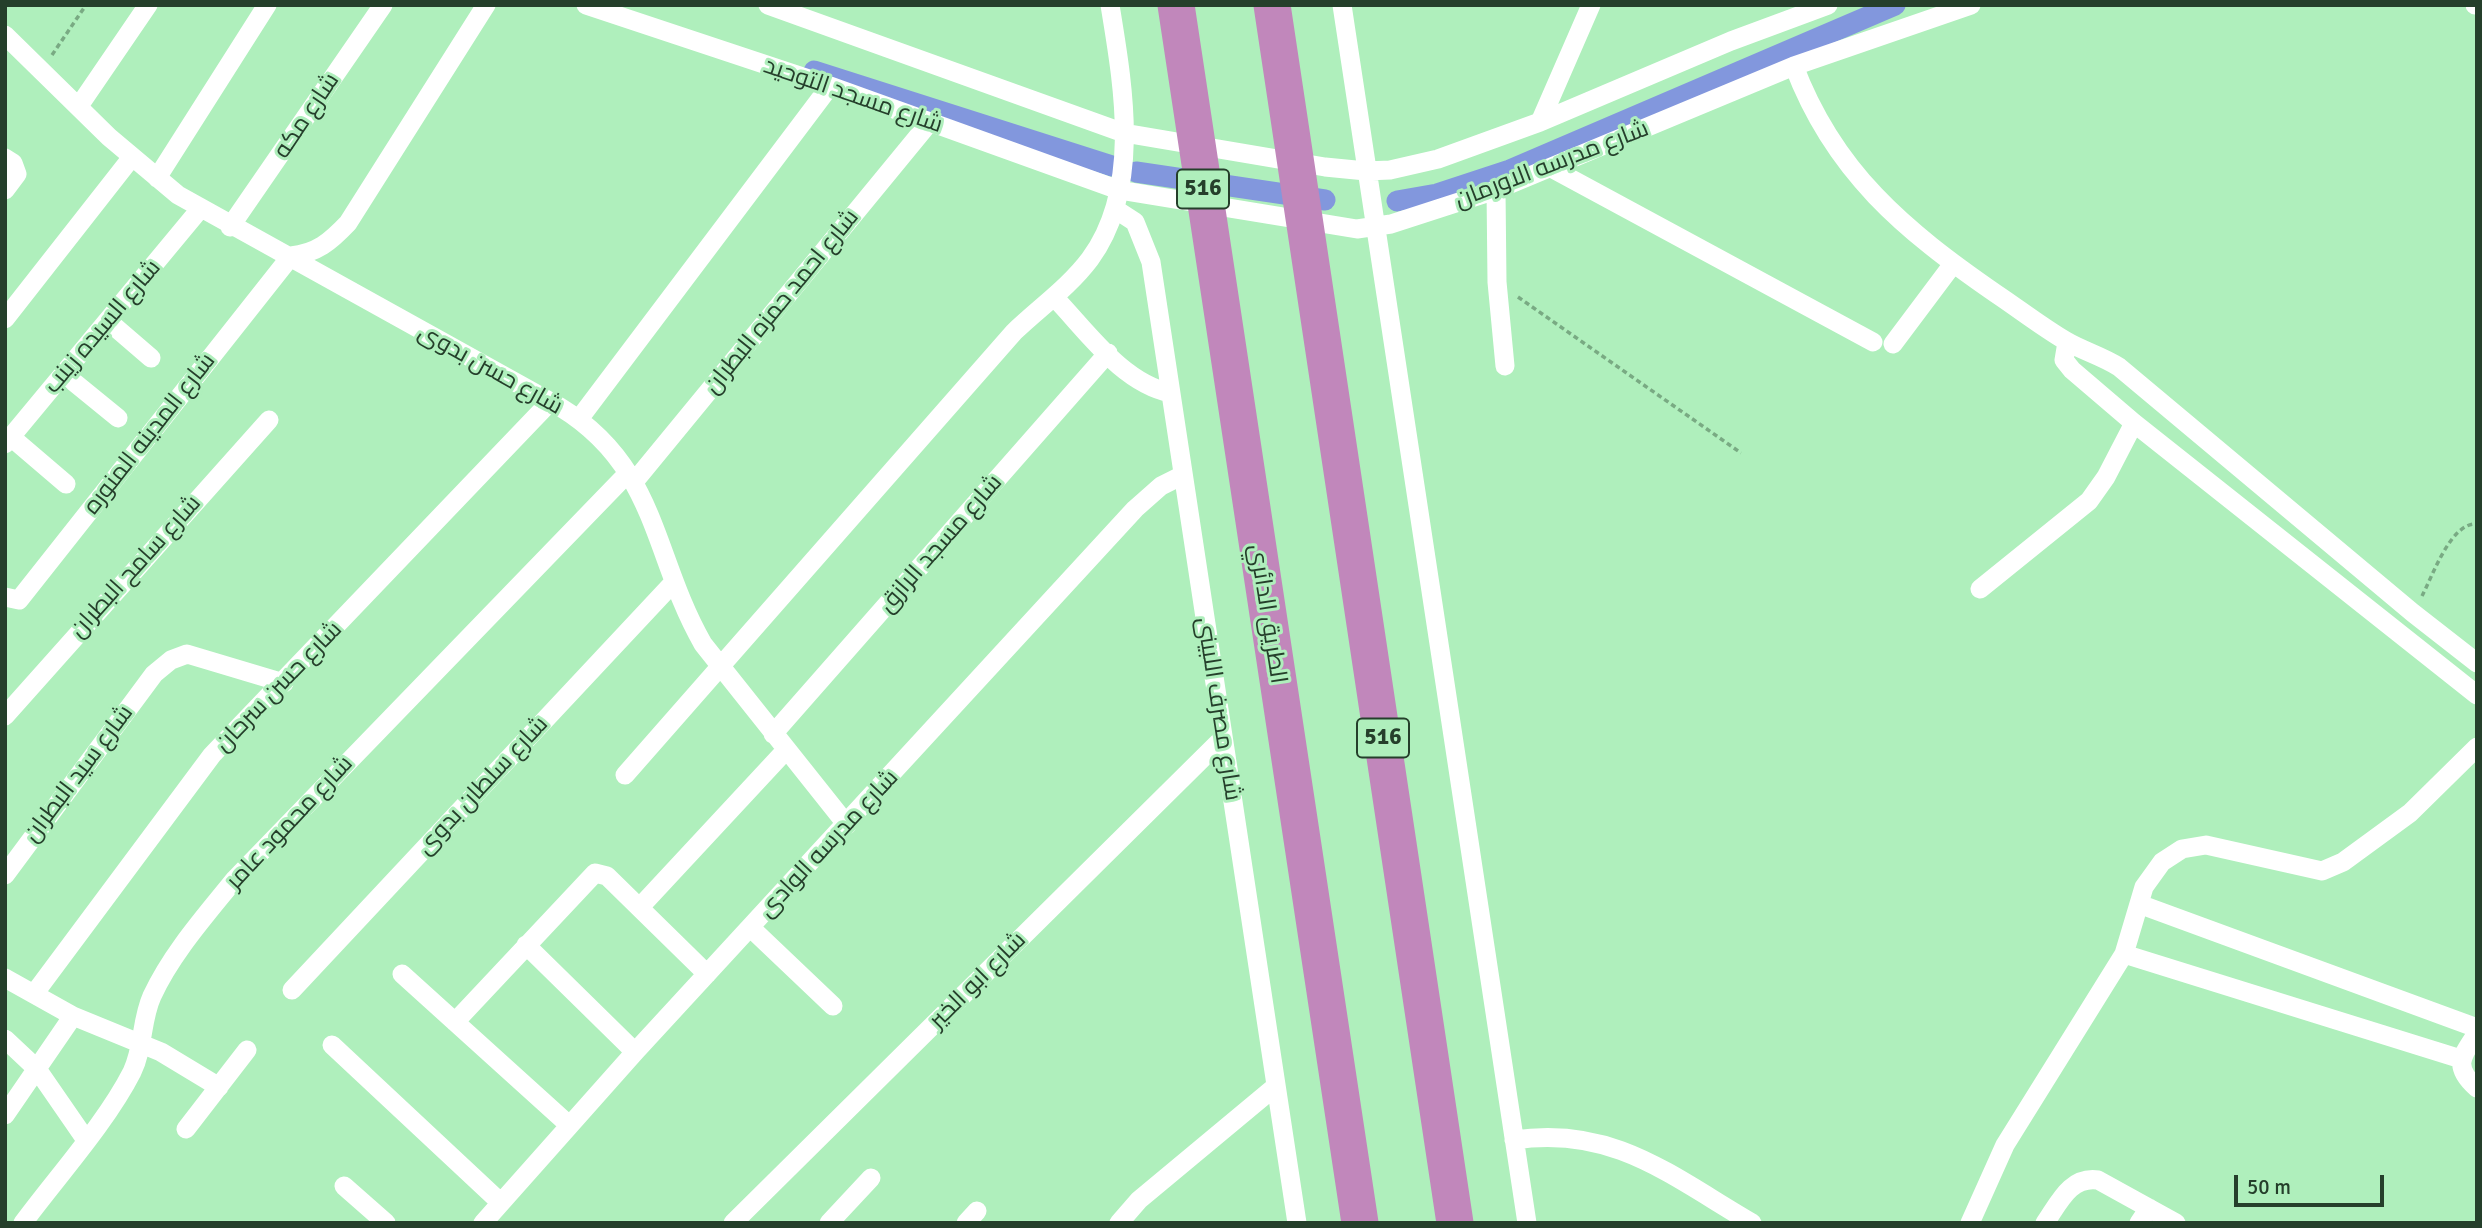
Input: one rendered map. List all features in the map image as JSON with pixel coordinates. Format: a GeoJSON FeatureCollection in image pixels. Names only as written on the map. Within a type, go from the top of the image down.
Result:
{"type":"FeatureCollection","features":[{"type":"Feature","properties":{"kind":"highway","name":"الطريق الدائري"},"geometry":{"type":"LineString","coordinates":[[1176,5],[1360,1223]]}},
{"type":"Feature","properties":{"kind":"highway","name":"516"},"geometry":{"type":"LineString","coordinates":[[1272,5],[1307,254],[1426,1014],[1455,1223]]}},
{"type":"Feature","properties":{"kind":"street"},"geometry":{"type":"LineString","coordinates":[[79,106],[148,5]]}},
{"type":"Feature","properties":{"kind":"street"},"geometry":{"type":"LineString","coordinates":[[157,178],[267,5]]}},
{"type":"Feature","properties":{"kind":"street","name":"شارع مكه"},"geometry":{"type":"LineString","coordinates":[[230,227],[383,5]]}},
{"type":"Feature","properties":{"kind":"street"},"geometry":{"type":"LineString","coordinates":[[291,256],[310,254],[329,244],[348,223],[486,5]]}},
{"type":"Feature","properties":{"kind":"street","name":"شارع مسجد التوحيد"},"geometry":{"type":"LineString","coordinates":[[586,5],[830,86],[929,123],[1117,200]]}},
{"type":"Feature","properties":{"kind":"street"},"geometry":{"type":"LineString","coordinates":[[768,5],[1124,133]]}},
{"type":"Feature","properties":{"kind":"street"},"geometry":{"type":"LineString","coordinates":[[625,775],[722,668],[1014,332],[1054,297],[1089,260],[1106,233],[1117,200],[1124,133],[1120,67],[1110,5]]}},
{"type":"Feature","properties":{"kind":"street"},"geometry":{"type":"LineString","coordinates":[[1342,5],[1527,1223]]}},
{"type":"Feature","properties":{"kind":"street"},"geometry":{"type":"LineString","coordinates":[[1540,122],[1591,5]]}},
{"type":"Feature","properties":{"kind":"street","name":"شارع مدرسه الاورمان"},"geometry":{"type":"LineString","coordinates":[[1124,133],[1325,167],[1366,171],[1414,166],[1540,122],[1731,41],[1828,5]]}},
{"type":"Feature","properties":{"kind":"street","name":"شارع مدرسه الاورمان"},"geometry":{"type":"LineString","coordinates":[[1117,200],[1339,228],[1374,228],[1496,190],[1553,169],[1794,66],[1971,5]]}},
{"type":"Feature","properties":{"kind":"street","name":"شارع حسن بدوى"},"geometry":{"type":"LineString","coordinates":[[5,35],[132,157],[200,209],[230,227],[291,256],[335,285],[550,402],[579,419],[606,444],[631,477],[654,519],[688,617],[722,668],[847,825]]}},
{"type":"Feature","properties":{"kind":"street"},"geometry":{"type":"LineString","coordinates":[[1794,66],[1818,123],[1853,174],[1897,218],[1953,264],[2067,342],[2119,367],[2413,613],[2477,663]]}},
{"type":"Feature","properties":{"kind":"street"},"geometry":{"type":"LineString","coordinates":[[579,419],[830,86]]}},
{"type":"Feature","properties":{"kind":"street","name":"شارع احمد حمزه البطران"},"geometry":{"type":"LineString","coordinates":[[631,477],[929,123]]}},
{"type":"Feature","properties":{"kind":"street"},"geometry":{"type":"LineString","coordinates":[[5,319],[132,157]]}},
{"type":"Feature","properties":{"kind":"street"},"geometry":{"type":"LineString","coordinates":[[5,190],[16,174],[16,167],[7,158]]}},
{"type":"Feature","properties":{"kind":"street"},"geometry":{"type":"LineString","coordinates":[[1553,169],[1873,342]]}},
{"type":"Feature","properties":{"kind":"street"},"geometry":{"type":"LineString","coordinates":[[1496,190],[1497,282],[1505,366]]}},
{"type":"Feature","properties":{"kind":"street","name":"شارع مصرف اللبينى"},"geometry":{"type":"LineString","coordinates":[[1117,200],[1135,222],[1148,248],[1297,1223]]}},
{"type":"Feature","properties":{"kind":"street","name":"شارع السيده زينب"},"geometry":{"type":"LineString","coordinates":[[8,441],[200,209]]}},
{"type":"Feature","properties":{"kind":"street","name":"شارع المدينه المنوره"},"geometry":{"type":"LineString","coordinates":[[5,597],[19,600],[291,256]]}},
{"type":"Feature","properties":{"kind":"street"},"geometry":{"type":"LineString","coordinates":[[1893,344],[1953,264]]}},
{"type":"Feature","properties":{"kind":"street"},"geometry":{"type":"LineString","coordinates":[[1054,297],[1108,353],[1145,384],[1171,393]]}},
{"type":"Feature","properties":{"kind":"street"},"geometry":{"type":"LineString","coordinates":[[108,321],[151,358]]}},
{"type":"Feature","properties":{"kind":"street"},"geometry":{"type":"LineString","coordinates":[[2067,342],[2063,354],[2067,365],[2134,423],[2477,695]]}},
{"type":"Feature","properties":{"kind":"street","name":"شارع مسجد الرازق"},"geometry":{"type":"LineString","coordinates":[[773,734],[1108,353]]}},
{"type":"Feature","properties":{"kind":"street"},"geometry":{"type":"LineString","coordinates":[[64,374],[118,418]]}},
{"type":"Feature","properties":{"kind":"street","name":"شارع حسن سرحان"},"geometry":{"type":"LineString","coordinates":[[34,994],[212,755],[284,683],[550,402]]}},
{"type":"Feature","properties":{"kind":"street","name":"شارع سامح البطران"},"geometry":{"type":"LineString","coordinates":[[5,716],[269,420]]}},
{"type":"Feature","properties":{"kind":"street"},"geometry":{"type":"LineString","coordinates":[[1980,589],[2089,501],[2134,423]]}},
{"type":"Feature","properties":{"kind":"street"},"geometry":{"type":"LineString","coordinates":[[8,441],[66,484]]}},
{"type":"Feature","properties":{"kind":"street","name":"شارع مدرسه الوادى"},"geometry":{"type":"LineString","coordinates":[[483,1223],[635,1052],[847,825],[1135,509],[1161,486],[1183,475]]}},
{"type":"Feature","properties":{"kind":"street","name":"شارع محمود عامر"},"geometry":{"type":"LineString","coordinates":[[23,1223],[86,1140],[132,1072],[142,1045],[144,1020],[152,995],[183,945],[235,879],[631,477]]}},
{"type":"Feature","properties":{"kind":"street","name":"شارع سلطان بدوى"},"geometry":{"type":"LineString","coordinates":[[292,990],[674,582]]}},
{"type":"Feature","properties":{"kind":"street","name":"شارع سيد البطران"},"geometry":{"type":"LineString","coordinates":[[9,862],[154,674],[171,660],[187,654],[284,683]]}},
{"type":"Feature","properties":{"kind":"street","name":"شارع ابو الخير"},"geometry":{"type":"LineString","coordinates":[[733,1223],[1223,738]]}},
{"type":"Feature","properties":{"kind":"street"},"geometry":{"type":"LineString","coordinates":[[1970,1223],[2005,1145],[2124,954],[2144,887],[2162,862],[2182,849],[2206,845],[2322,871],[2343,862],[2410,813],[2477,747]]}},
{"type":"Feature","properties":{"kind":"street"},"geometry":{"type":"LineString","coordinates":[[640,907],[786,750]]}},
{"type":"Feature","properties":{"kind":"street"},"geometry":{"type":"LineString","coordinates":[[455,1022],[595,873],[607,876],[707,974]]}},
{"type":"Feature","properties":{"kind":"street"},"geometry":{"type":"LineString","coordinates":[[2139,904],[2477,1030],[2461,1059],[2462,1071],[2477,1088]]}},
{"type":"Feature","properties":{"kind":"street"},"geometry":{"type":"LineString","coordinates":[[751,928],[833,1006]]}},
{"type":"Feature","properties":{"kind":"street"},"geometry":{"type":"LineString","coordinates":[[526,945],[635,1052]]}},
{"type":"Feature","properties":{"kind":"street"},"geometry":{"type":"LineString","coordinates":[[2124,954],[2461,1059]]}},
{"type":"Feature","properties":{"kind":"street"},"geometry":{"type":"LineString","coordinates":[[402,974],[569,1125]]}},
{"type":"Feature","properties":{"kind":"street"},"geometry":{"type":"LineString","coordinates":[[5,978],[73,1016],[161,1052],[219,1087]]}},
{"type":"Feature","properties":{"kind":"street"},"geometry":{"type":"LineString","coordinates":[[5,1115],[73,1016]]}},
{"type":"Feature","properties":{"kind":"street"},"geometry":{"type":"LineString","coordinates":[[5,1039],[37,1069],[86,1140]]}},
{"type":"Feature","properties":{"kind":"street"},"geometry":{"type":"LineString","coordinates":[[332,1045],[500,1202]]}},
{"type":"Feature","properties":{"kind":"street"},"geometry":{"type":"LineString","coordinates":[[186,1129],[247,1050]]}},
{"type":"Feature","properties":{"kind":"street"},"geometry":{"type":"LineString","coordinates":[[1119,1223],[1139,1200],[1276,1086]]}},
{"type":"Feature","properties":{"kind":"street"},"geometry":{"type":"LineString","coordinates":[[1514,1140],[1556,1135],[1614,1146],[1752,1223]]}},
{"type":"Feature","properties":{"kind":"street"},"geometry":{"type":"LineString","coordinates":[[829,1223],[871,1178]]}},
{"type":"Feature","properties":{"kind":"street"},"geometry":{"type":"LineString","coordinates":[[2046,1223],[2069,1189],[2079,1181],[2090,1179],[2098,1180],[2144,1215],[2176,1223]]}},
{"type":"Feature","properties":{"kind":"street"},"geometry":{"type":"LineString","coordinates":[[344,1186],[386,1223]]}},
{"type":"Feature","properties":{"kind":"path"},"geometry":{"type":"LineString","coordinates":[[40,71],[86,5]]}},
{"type":"Feature","properties":{"kind":"path"},"geometry":{"type":"LineString","coordinates":[[1497,282],[1741,453]]}},
{"type":"Feature","properties":{"kind":"path"},"geometry":{"type":"LineString","coordinates":[[2413,613],[2455,532],[2469,523],[2477,524]]}},
{"type":"Feature","properties":{"kind":"waterway"},"geometry":{"type":"LineString","coordinates":[[1397,201],[1437,194],[1510,170],[1895,5]]}},
{"type":"Feature","properties":{"kind":"waterway"},"geometry":{"type":"LineString","coordinates":[[814,71],[1112,166]]}},
{"type":"Feature","properties":{"kind":"waterway"},"geometry":{"type":"LineString","coordinates":[[1136,172],[1325,200]]}}]}
